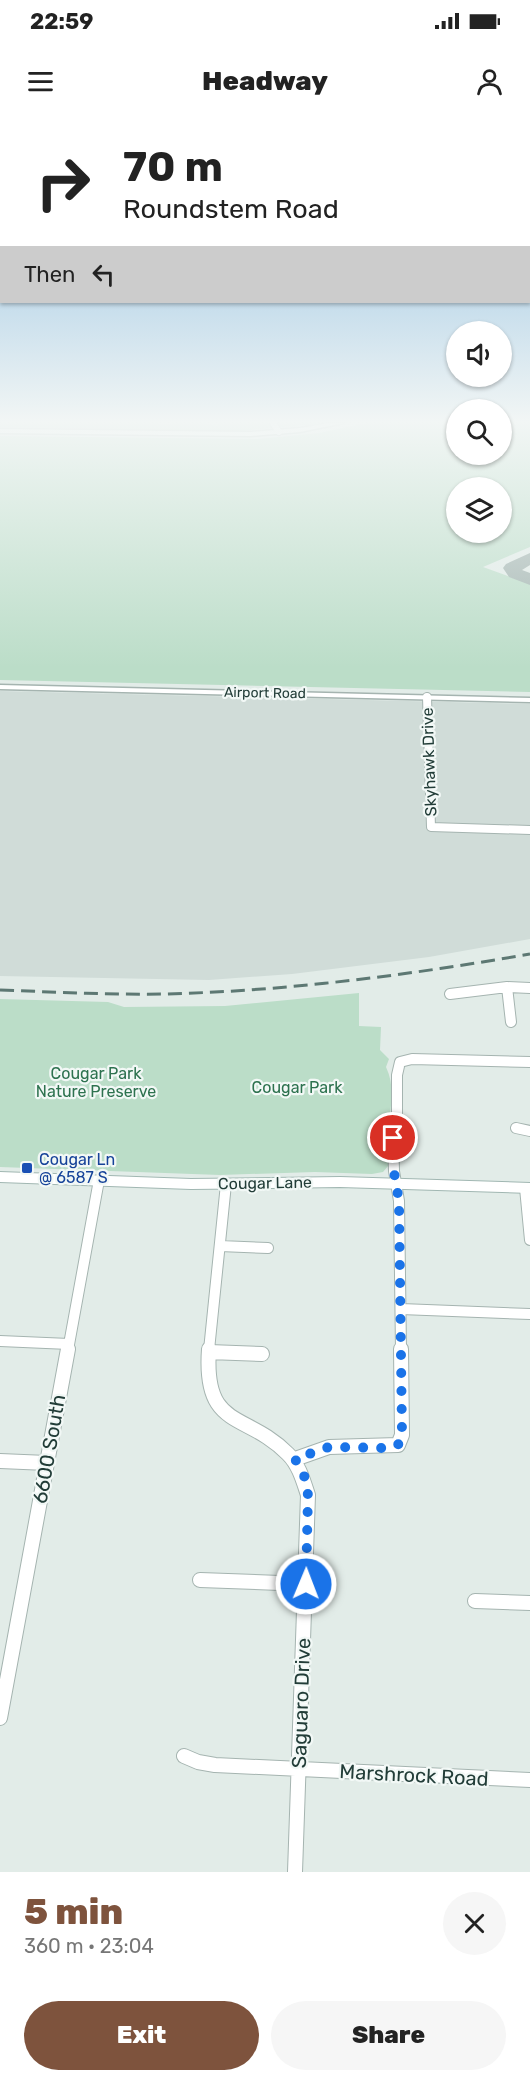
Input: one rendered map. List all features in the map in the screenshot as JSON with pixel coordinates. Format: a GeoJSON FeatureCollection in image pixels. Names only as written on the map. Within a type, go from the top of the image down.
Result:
{"type":"FeatureCollection","features":[{"type":"Feature","properties":{"kind":"main road","name":"Cougar Lane"},"geometry":{"type":"LineString","coordinates":[[0,1177],[226,1184],[396,1184],[527,1188]]}},
{"type":"Feature","properties":{"kind":"street","name":"Airport Road"},"geometry":{"type":"LineString","coordinates":[[0,687],[530,700]]}},
{"type":"Feature","properties":{"kind":"street","name":"Skyhawk Drive"},"geometry":{"type":"LineString","coordinates":[[427,697],[431,827],[530,830]]}},
{"type":"Feature","properties":{"kind":"street"},"geometry":{"type":"LineString","coordinates":[[507,987],[511,1022]]}},
{"type":"Feature","properties":{"kind":"street"},"geometry":{"type":"LineString","coordinates":[[450,994],[507,987],[530,988]]}},
{"type":"Feature","properties":{"kind":"street"},"geometry":{"type":"LineString","coordinates":[[295,1459],[329,1447],[386,1448],[398,1445],[404,1422],[399,1201],[393,1138],[398,1117],[397,1075],[400,1062],[412,1059],[530,1062]]}},
{"type":"Feature","properties":{"kind":"street"},"geometry":{"type":"LineString","coordinates":[[516,1128],[530,1131]]}},
{"type":"Feature","properties":{"kind":"street","name":"6600 South"},"geometry":{"type":"LineString","coordinates":[[0,1718],[99,1180]]}},
{"type":"Feature","properties":{"kind":"street","name":"Saguaro Drive"},"geometry":{"type":"LineString","coordinates":[[226,1184],[208,1376],[217,1403],[230,1417],[266,1436],[295,1459],[304,1475],[308,1495],[295,1872]]}},
{"type":"Feature","properties":{"kind":"street"},"geometry":{"type":"LineString","coordinates":[[527,1188],[530,1240]]}},
{"type":"Feature","properties":{"kind":"street"},"geometry":{"type":"LineString","coordinates":[[220,1246],[268,1248]]}},
{"type":"Feature","properties":{"kind":"street"},"geometry":{"type":"LineString","coordinates":[[401,1309],[530,1314]]}},
{"type":"Feature","properties":{"kind":"street"},"geometry":{"type":"LineString","coordinates":[[0,1341],[69,1344]]}},
{"type":"Feature","properties":{"kind":"street"},"geometry":{"type":"LineString","coordinates":[[209,1352],[262,1354]]}},
{"type":"Feature","properties":{"kind":"street"},"geometry":{"type":"LineString","coordinates":[[0,1461],[47,1463]]}},
{"type":"Feature","properties":{"kind":"street"},"geometry":{"type":"LineString","coordinates":[[200,1580],[306,1584]]}},
{"type":"Feature","properties":{"kind":"street"},"geometry":{"type":"LineString","coordinates":[[475,1601],[530,1603]]}},
{"type":"Feature","properties":{"kind":"street","name":"Marshrock Road"},"geometry":{"type":"LineString","coordinates":[[184,1756],[198,1762],[215,1765],[530,1780]]}},
{"type":"Feature","properties":{"kind":"shaded area"},"geometry":{"type":"Polygon","coordinates":[[[0,691],[530,704],[530,939],[429,957],[292,974],[209,980],[0,976],[0,691]]]}},
{"type":"Feature","properties":{"kind":"green space"},"geometry":{"type":"Polygon","coordinates":[[[0,505],[446,505],[446,543],[512,543],[512,505],[530,505],[530,547],[483,567],[530,584],[530,692],[0,680],[0,505]]]}},
{"type":"Feature","properties":{"kind":"green space","name":"Cougar Park"},"geometry":{"type":"Polygon","coordinates":[[[359,993],[359,1026],[381,1027],[380,1050],[389,1059],[386,1067],[392,1093],[387,1141],[388,1166],[383,1172],[220,1175],[0,1167],[0,999],[108,1002],[124,1007],[225,1006],[359,993]]]}},
{"type":"Feature","properties":{"kind":"taxiway"},"geometry":{"type":"LineString","coordinates":[[530,558],[512,568],[515,573],[530,580]]}},
{"type":"Feature","properties":{"kind":"railway"},"geometry":{"type":"LineString","coordinates":[[0,990],[143,994],[302,986],[439,969],[530,954]]}},
{"type":"Feature","properties":{"kind":"place","name":"Cougar Ln @ 6587 S"},"geometry":{"type":"Point","coordinates":[27,1168]}},
{"type":"Feature","properties":{"kind":"route"},"geometry":{"type":"LineString","coordinates":[[306,1584],[308,1495],[304,1475],[295,1459],[329,1447],[386,1448],[398,1445],[402,1434],[404,1422],[399,1201],[394,1172],[393,1138]]}},
{"type":"Feature","properties":{"kind":"park label","name":"Cougar Park Nature Preserve"},"geometry":{"type":"Point","coordinates":[96,1082]}}]}
